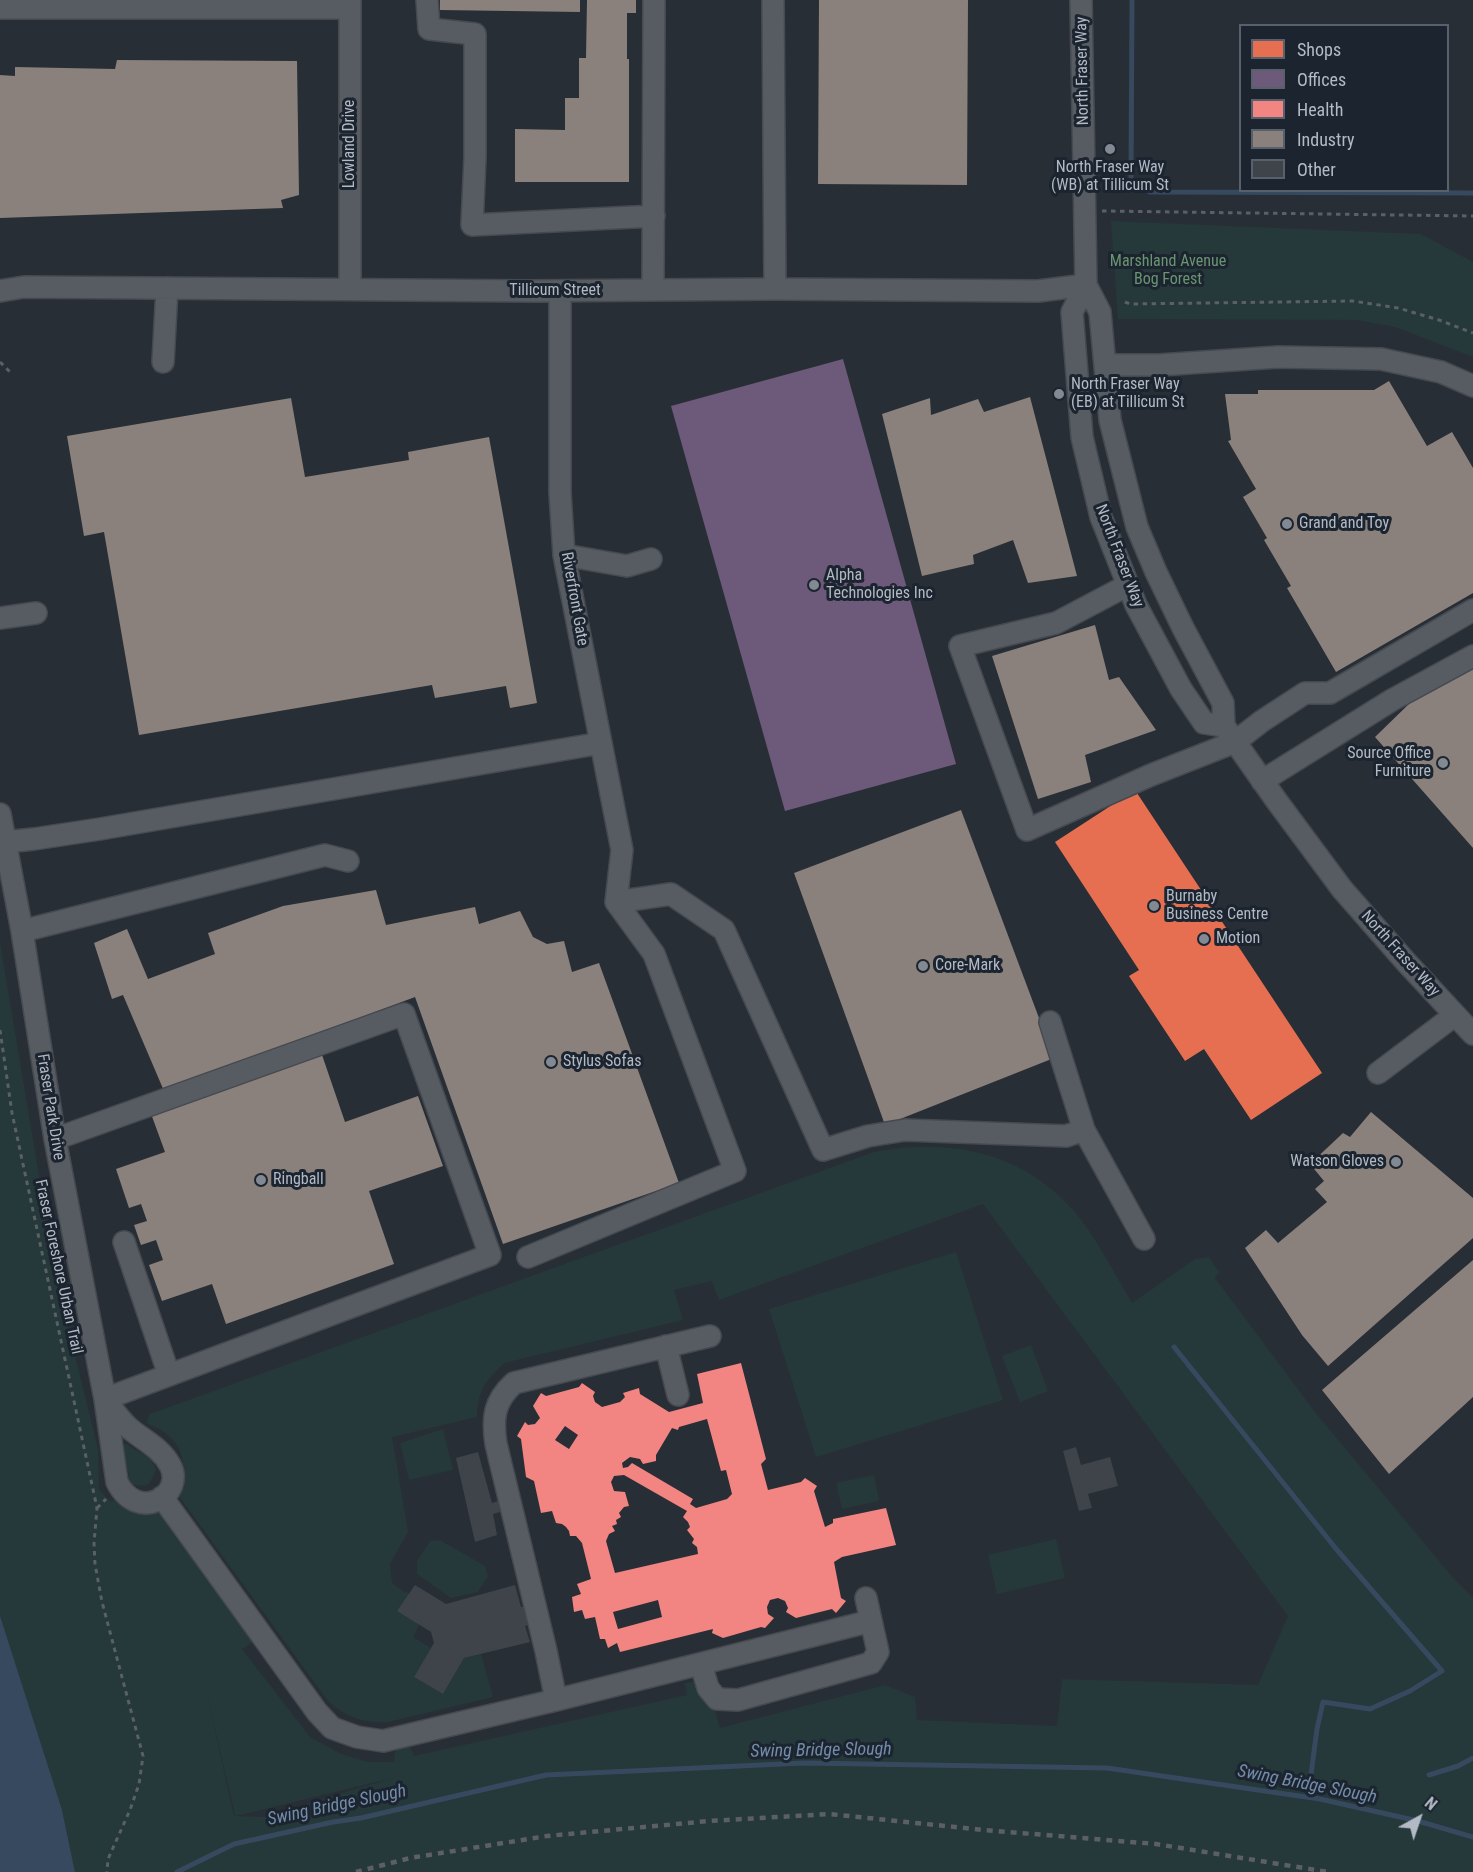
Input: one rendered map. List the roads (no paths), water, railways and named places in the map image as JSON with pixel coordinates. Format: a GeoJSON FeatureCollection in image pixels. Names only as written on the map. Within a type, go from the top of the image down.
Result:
{"type":"FeatureCollection","features":[{"type":"Feature","properties":{"kind":"street"},"geometry":{"type":"LineString","coordinates":[[427,0],[429,29],[475,34],[475,157],[472,225],[654,216]]}},
{"type":"Feature","properties":{"kind":"street"},"geometry":{"type":"LineString","coordinates":[[653,289],[654,0]]}},
{"type":"Feature","properties":{"kind":"street"},"geometry":{"type":"LineString","coordinates":[[773,0],[775,289]]}},
{"type":"Feature","properties":{"kind":"street","name":"North Fraser Way"},"geometry":{"type":"LineString","coordinates":[[1081,0],[1086,285],[1100,312],[1110,420],[1137,528],[1183,628],[1224,703],[1229,734],[1342,889],[1406,963],[1473,1034]]}},
{"type":"Feature","properties":{"kind":"street"},"geometry":{"type":"LineString","coordinates":[[0,8],[350,4]]}},
{"type":"Feature","properties":{"kind":"street","name":"Lowland Drive"},"geometry":{"type":"LineString","coordinates":[[350,4],[350,289]]}},
{"type":"Feature","properties":{"kind":"street","name":"Tillicum Street"},"geometry":{"type":"LineString","coordinates":[[0,291],[24,287],[560,291],[775,289],[1038,291],[1086,285]]}},
{"type":"Feature","properties":{"kind":"street","name":"North Fraser Way"},"geometry":{"type":"LineString","coordinates":[[1086,285],[1072,312],[1082,437],[1101,517],[1136,605],[1181,689],[1204,723],[1229,734]]}},
{"type":"Feature","properties":{"kind":"street"},"geometry":{"type":"LineString","coordinates":[[163,362],[167,288]]}},
{"type":"Feature","properties":{"kind":"street","name":"Riverfront Gate"},"geometry":{"type":"LineString","coordinates":[[560,291],[560,493],[564,555],[622,850],[616,902]]}},
{"type":"Feature","properties":{"kind":"street"},"geometry":{"type":"LineString","coordinates":[[1105,365],[1160,365],[1278,357],[1381,359],[1441,372],[1473,386]]}},
{"type":"Feature","properties":{"kind":"street"},"geometry":{"type":"LineString","coordinates":[[564,555],[627,566],[651,559]]}},
{"type":"Feature","properties":{"kind":"street"},"geometry":{"type":"LineString","coordinates":[[1128,585],[1056,622],[960,646],[1027,830],[1151,775],[1229,734],[1262,720],[1305,693],[1330,693],[1473,610]]}},
{"type":"Feature","properties":{"kind":"street"},"geometry":{"type":"LineString","coordinates":[[0,618],[36,613]]}},
{"type":"Feature","properties":{"kind":"street"},"geometry":{"type":"LineString","coordinates":[[1262,781],[1392,700],[1473,656]]}},
{"type":"Feature","properties":{"kind":"street"},"geometry":{"type":"LineString","coordinates":[[5,842],[100,829],[601,743]]}},
{"type":"Feature","properties":{"kind":"street","name":"Fraser Park Drive"},"geometry":{"type":"LineString","coordinates":[[0,814],[22,931],[55,1138],[105,1400],[117,1482],[128,1498],[136,1502],[154,1502],[169,1491],[174,1473],[164,1454],[127,1427],[105,1400]]}},
{"type":"Feature","properties":{"kind":"street"},"geometry":{"type":"LineString","coordinates":[[22,931],[325,855],[348,861]]}},
{"type":"Feature","properties":{"kind":"street"},"geometry":{"type":"LineString","coordinates":[[528,1257],[735,1171],[654,954],[616,902],[671,894],[724,930],[824,1150],[868,1136],[905,1130],[1066,1136],[1084,1130]]}},
{"type":"Feature","properties":{"kind":"street"},"geometry":{"type":"LineString","coordinates":[[55,1138],[404,1014],[490,1255],[105,1400]]}},
{"type":"Feature","properties":{"kind":"street"},"geometry":{"type":"LineString","coordinates":[[1378,1073],[1455,1015]]}},
{"type":"Feature","properties":{"kind":"street"},"geometry":{"type":"LineString","coordinates":[[1050,1022],[1084,1130],[1144,1239]]}},
{"type":"Feature","properties":{"kind":"street"},"geometry":{"type":"LineString","coordinates":[[124,1242],[169,1375]]}},
{"type":"Feature","properties":{"kind":"street"},"geometry":{"type":"LineString","coordinates":[[555,1700],[546,1651],[496,1444],[493,1425],[502,1394],[514,1383],[710,1336]]}},
{"type":"Feature","properties":{"kind":"street"},"geometry":{"type":"LineString","coordinates":[[666,1346],[678,1395]]}},
{"type":"Feature","properties":{"kind":"street"},"geometry":{"type":"LineString","coordinates":[[162,1497],[317,1712],[332,1728],[357,1737],[383,1741],[871,1622]]}},
{"type":"Feature","properties":{"kind":"street"},"geometry":{"type":"LineString","coordinates":[[701,1664],[708,1688],[717,1699],[738,1700],[871,1663],[878,1652],[866,1598]]}},
{"type":"Feature","properties":{"kind":"water"},"geometry":{"type":"Polygon","coordinates":[[[0,1616],[62,1810],[75,1872],[0,1872],[0,1616]]]}},
{"type":"Feature","properties":{"kind":"waterway"},"geometry":{"type":"LineString","coordinates":[[1132,0],[1131,179],[1139,187],[1150,192],[1473,193]]}},
{"type":"Feature","properties":{"kind":"waterway"},"geometry":{"type":"LineString","coordinates":[[1174,1347],[1337,1550],[1442,1671],[1410,1691],[1370,1709],[1323,1702],[1308,1797]]}},
{"type":"Feature","properties":{"kind":"waterway"},"geometry":{"type":"LineString","coordinates":[[1429,1775],[1458,1766],[1473,1758]]}},
{"type":"Feature","properties":{"kind":"waterway","name":"Swing Bridge Slough"},"geometry":{"type":"LineString","coordinates":[[177,1872],[234,1844],[361,1818],[546,1775],[804,1763],[1107,1768],[1320,1799],[1418,1821],[1473,1837]]}},
{"type":"Feature","properties":{"kind":"railway"},"geometry":{"type":"LineString","coordinates":[[356,1872],[410,1858],[547,1836],[709,1821],[829,1814],[1156,1844],[1328,1872]]}},
{"type":"Feature","properties":{"kind":"place","name":"North Fraser Way (WB) at Tillicum St"},"geometry":{"type":"Point","coordinates":[1110,149]}},
{"type":"Feature","properties":{"kind":"place","name":"North Fraser Way (EB) at Tillicum St"},"geometry":{"type":"Point","coordinates":[1059,394]}},
{"type":"Feature","properties":{"kind":"place","name":"Grand and Toy"},"geometry":{"type":"Point","coordinates":[1287,524]}},
{"type":"Feature","properties":{"kind":"place","name":"Alpha Technologies Inc"},"geometry":{"type":"Point","coordinates":[814,585]}},
{"type":"Feature","properties":{"kind":"place","name":"Source Office Furniture"},"geometry":{"type":"Point","coordinates":[1443,763]}},
{"type":"Feature","properties":{"kind":"place","name":"Burnaby Business Centre"},"geometry":{"type":"Point","coordinates":[1154,906]}},
{"type":"Feature","properties":{"kind":"place","name":"Motion"},"geometry":{"type":"Point","coordinates":[1204,939]}},
{"type":"Feature","properties":{"kind":"place","name":"Core-Mark"},"geometry":{"type":"Point","coordinates":[923,966]}},
{"type":"Feature","properties":{"kind":"place","name":"Stylus Sofas"},"geometry":{"type":"Point","coordinates":[551,1062]}},
{"type":"Feature","properties":{"kind":"place","name":"Watson Gloves"},"geometry":{"type":"Point","coordinates":[1396,1162]}},
{"type":"Feature","properties":{"kind":"place","name":"Ringball"},"geometry":{"type":"Point","coordinates":[261,1180]}},
{"type":"Feature","properties":{"kind":"park label","name":"Marshland Avenue Bog Forest"},"geometry":{"type":"Point","coordinates":[1168,271]}}]}
